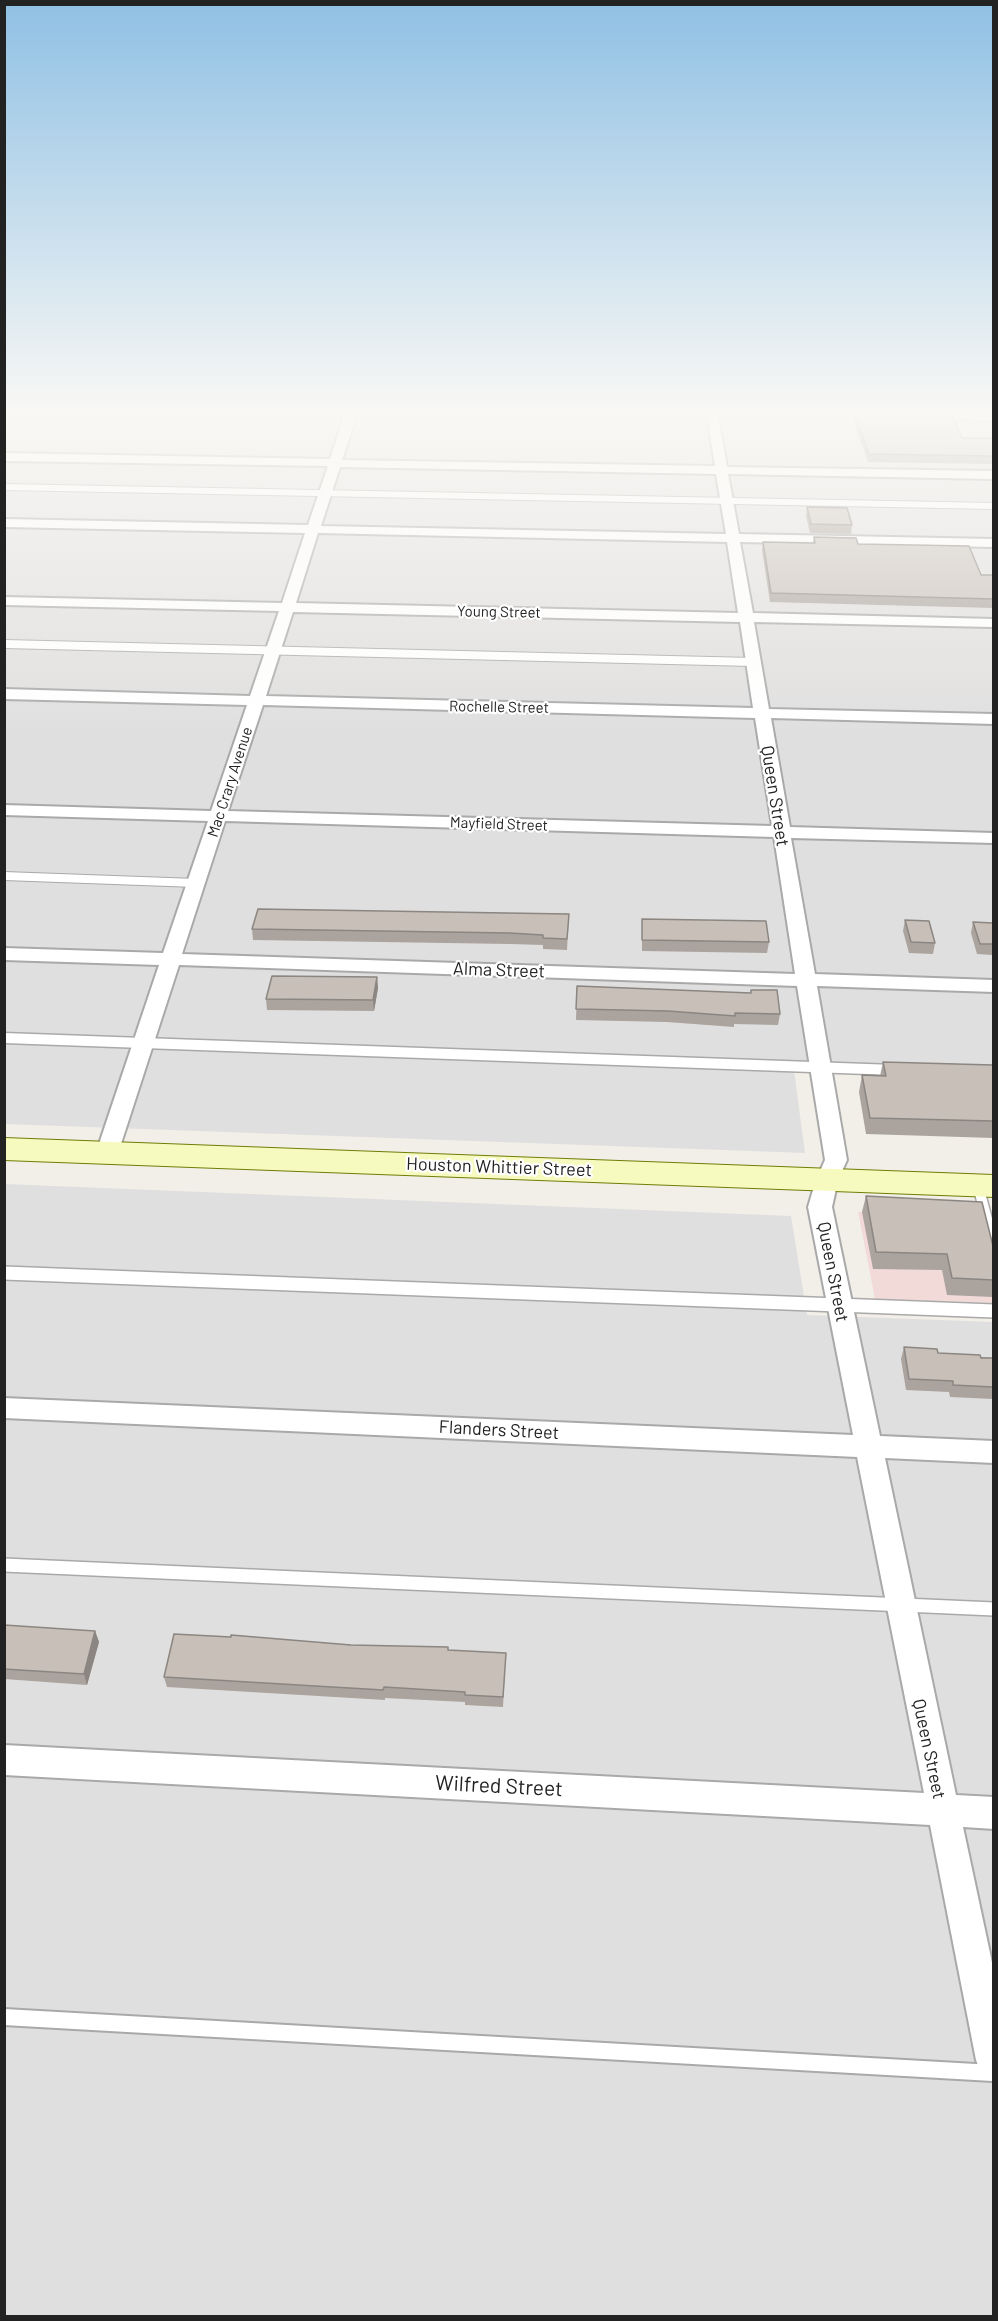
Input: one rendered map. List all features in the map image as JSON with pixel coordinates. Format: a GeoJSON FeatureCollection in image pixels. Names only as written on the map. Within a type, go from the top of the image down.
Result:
{"type":"FeatureCollection","features":[{"type":"Feature","properties":{"kind":"street","name":"Mac Crary Avenue"},"geometry":{"type":"LineString","coordinates":[[107,1153],[317,519]]}},
{"type":"Feature","properties":{"kind":"street","name":"Queen Street"},"geometry":{"type":"LineString","coordinates":[[730,519],[836,1160],[827,1180],[820,1207],[993,2060]]}},
{"type":"Feature","properties":{"kind":"street"},"geometry":{"type":"LineString","coordinates":[[4,523],[993,543]]}},
{"type":"Feature","properties":{"kind":"street","name":"Young Street"},"geometry":{"type":"LineString","coordinates":[[4,601],[993,623]]}},
{"type":"Feature","properties":{"kind":"street","name":"Rochelle Street"},"geometry":{"type":"LineString","coordinates":[[4,694],[993,719]]}},
{"type":"Feature","properties":{"kind":"street","name":"Mayfield Street"},"geometry":{"type":"LineString","coordinates":[[4,810],[993,838]]}},
{"type":"Feature","properties":{"kind":"street","name":"Alma Street"},"geometry":{"type":"LineString","coordinates":[[4,954],[993,986]]}},
{"type":"Feature","properties":{"kind":"street","name":"Houston Whittier Street"},"geometry":{"type":"LineString","coordinates":[[4,1149],[986,1186]]}},
{"type":"Feature","properties":{"kind":"street","name":"Flanders Street"},"geometry":{"type":"LineString","coordinates":[[4,1408],[993,1452]]}},
{"type":"Feature","properties":{"kind":"street","name":"Wilfred Street"},"geometry":{"type":"LineString","coordinates":[[4,1760],[993,1813]]}},
{"type":"Feature","properties":{"kind":"lane"},"geometry":{"type":"LineString","coordinates":[[4,644],[753,662]]}},
{"type":"Feature","properties":{"kind":"lane"},"geometry":{"type":"LineString","coordinates":[[4,876],[196,883]]}},
{"type":"Feature","properties":{"kind":"lane"},"geometry":{"type":"LineString","coordinates":[[4,1038],[902,1071]]}},
{"type":"Feature","properties":{"kind":"lane"},"geometry":{"type":"LineString","coordinates":[[986,1186],[993,1245]]}},
{"type":"Feature","properties":{"kind":"lane"},"geometry":{"type":"LineString","coordinates":[[4,1274],[993,1311]]}},
{"type":"Feature","properties":{"kind":"lane"},"geometry":{"type":"LineString","coordinates":[[4,1565],[993,1609]]}},
{"type":"Feature","properties":{"kind":"lane"},"geometry":{"type":"LineString","coordinates":[[4,2017],[993,2073]]}},
{"type":"Feature","properties":{"kind":"shaded area"},"geometry":{"type":"Polygon","coordinates":[[[5,519],[993,519],[993,1069],[793,1063],[805,1153],[5,1124],[5,519]]]}},
{"type":"Feature","properties":{"kind":"shaded area"},"geometry":{"type":"Polygon","coordinates":[[[5,1184],[791,1216],[807,1315],[993,1322],[993,2316],[5,2316],[5,1184]]]}},
{"type":"Feature","properties":{"kind":"shaded area"},"geometry":{"type":"Polygon","coordinates":[[[858,1212],[993,1217],[993,1303],[875,1299],[858,1212]]]}},
{"type":"Feature","properties":{"kind":"building"},"geometry":{"type":"Polygon","coordinates":[[[810,519],[850,519],[852,525],[811,524],[810,519]]]}},
{"type":"Feature","properties":{"kind":"building"},"geometry":{"type":"Polygon","coordinates":[[[814,537],[856,538],[858,544],[969,546],[981,575],[993,575],[993,599],[771,593],[763,542],[815,543],[814,537]]]}},
{"type":"Feature","properties":{"kind":"building"},"geometry":{"type":"Polygon","coordinates":[[[258,909],[569,914],[567,939],[510,933],[252,929],[258,909]]]}},
{"type":"Feature","properties":{"kind":"building"},"geometry":{"type":"Polygon","coordinates":[[[642,919],[766,921],[769,942],[642,940],[642,919]]]}},
{"type":"Feature","properties":{"kind":"building"},"geometry":{"type":"Polygon","coordinates":[[[905,920],[929,921],[935,943],[911,942],[905,920]]]}},
{"type":"Feature","properties":{"kind":"building"},"geometry":{"type":"Polygon","coordinates":[[[973,922],[993,923],[993,944],[980,944],[973,922]]]}},
{"type":"Feature","properties":{"kind":"building"},"geometry":{"type":"Polygon","coordinates":[[[272,976],[377,977],[373,1000],[266,999],[272,976]]]}},
{"type":"Feature","properties":{"kind":"building"},"geometry":{"type":"Polygon","coordinates":[[[577,986],[751,993],[751,990],[777,990],[780,1014],[735,1013],[735,1016],[668,1011],[576,1009],[577,986]]]}},
{"type":"Feature","properties":{"kind":"building"},"geometry":{"type":"Polygon","coordinates":[[[883,1062],[993,1065],[993,1121],[870,1118],[862,1075],[886,1076],[883,1062]]]}},
{"type":"Feature","properties":{"kind":"building"},"geometry":{"type":"Polygon","coordinates":[[[866,1196],[982,1202],[993,1246],[993,1280],[952,1278],[947,1254],[876,1252],[866,1196]]]}},
{"type":"Feature","properties":{"kind":"building"},"geometry":{"type":"Polygon","coordinates":[[[904,1347],[937,1349],[938,1353],[980,1355],[981,1358],[993,1358],[993,1387],[953,1385],[953,1381],[909,1379],[904,1347]]]}},
{"type":"Feature","properties":{"kind":"building"},"geometry":{"type":"Polygon","coordinates":[[[4,1625],[95,1631],[84,1674],[4,1669],[4,1625]]]}},
{"type":"Feature","properties":{"kind":"building"},"geometry":{"type":"Polygon","coordinates":[[[174,1634],[231,1637],[231,1635],[351,1645],[448,1647],[448,1650],[506,1653],[503,1697],[465,1695],[465,1692],[384,1687],[383,1690],[164,1677],[174,1634]]]}}]}
